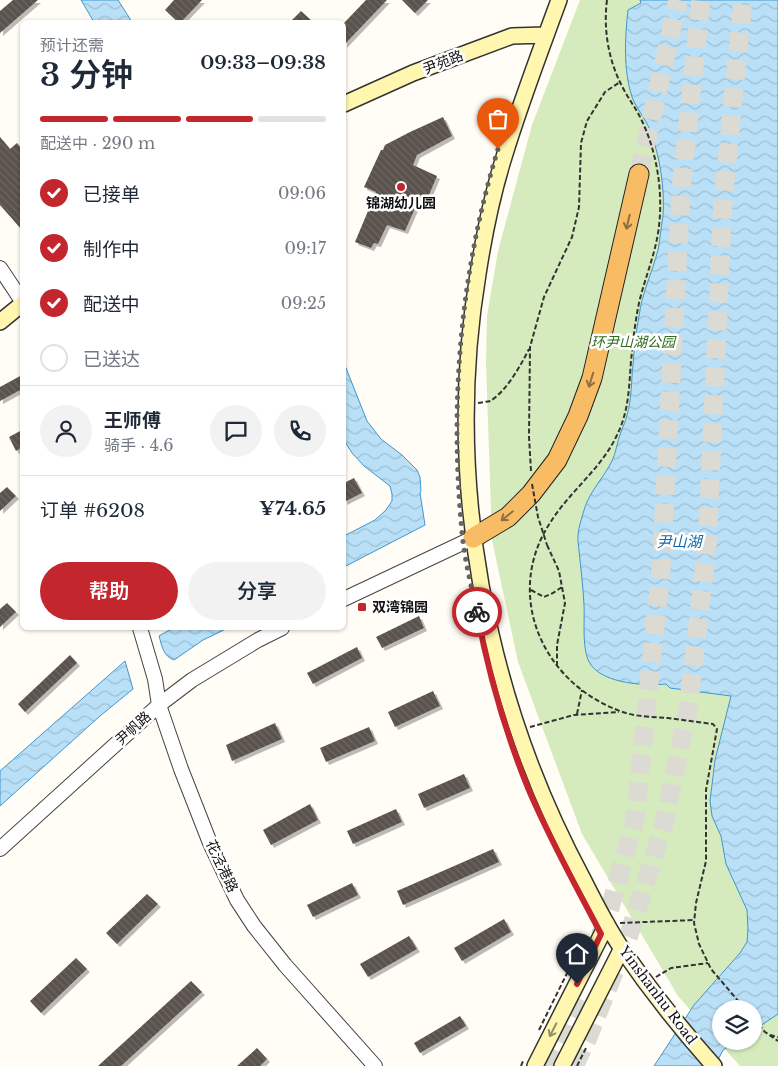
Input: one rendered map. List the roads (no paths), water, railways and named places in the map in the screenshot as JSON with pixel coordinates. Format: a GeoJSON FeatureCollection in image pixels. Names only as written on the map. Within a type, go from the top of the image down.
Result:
{"type":"FeatureCollection","features":[{"type":"Feature","properties":{"kind":"highway"},"geometry":{"type":"LineString","coordinates":[[468,541],[508,517],[531,494],[557,460],[578,416],[592,378],[639,174]]}},
{"type":"Feature","properties":{"kind":"main road","name":"Yinshanhu Road"},"geometry":{"type":"LineString","coordinates":[[549,0],[541,35],[503,158],[486,230],[470,332],[467,405],[468,541],[492,642],[517,730],[556,825],[604,929]]}},
{"type":"Feature","properties":{"kind":"main road","name":"Yinshanhu Road"},"geometry":{"type":"LineString","coordinates":[[559,0],[541,35],[493,165],[468,282],[460,338],[457,390],[457,449],[468,541],[483,646],[513,749],[548,832],[619,953],[701,1066]]}},
{"type":"Feature","properties":{"kind":"main road","name":"尹苑路"},"geometry":{"type":"LineString","coordinates":[[346,103],[413,73],[512,36],[541,35]]}},
{"type":"Feature","properties":{"kind":"main road"},"geometry":{"type":"LineString","coordinates":[[0,322],[20,304]]}},
{"type":"Feature","properties":{"kind":"main road"},"geometry":{"type":"LineString","coordinates":[[530,1062],[604,929]]}},
{"type":"Feature","properties":{"kind":"main road","name":"Yinshanhu Road"},"geometry":{"type":"LineString","coordinates":[[619,953],[647,983],[674,1027],[714,1066]]}},
{"type":"Feature","properties":{"kind":"main road"},"geometry":{"type":"LineString","coordinates":[[562,1066],[619,953]]}},
{"type":"Feature","properties":{"kind":"street"},"geometry":{"type":"LineString","coordinates":[[0,268],[20,299]]}},
{"type":"Feature","properties":{"kind":"street"},"geometry":{"type":"LineString","coordinates":[[346,598],[468,541]]}},
{"type":"Feature","properties":{"kind":"street","name":"花泾港路"},"geometry":{"type":"LineString","coordinates":[[141,630],[155,679],[159,705],[181,769],[210,843],[237,900],[254,926],[285,965],[375,1066]]}},
{"type":"Feature","properties":{"kind":"street","name":"尹帆路"},"geometry":{"type":"LineString","coordinates":[[0,849],[159,705],[192,680],[278,630]]}},
{"type":"Feature","properties":{"kind":"water"},"geometry":{"type":"Polygon","coordinates":[[[81,0],[118,0],[131,20],[93,20],[81,0]]]}},
{"type":"Feature","properties":{"kind":"water","name":"尹山湖"},"geometry":{"type":"Polygon","coordinates":[[[640,0],[778,0],[778,1014],[762,1025],[762,1000],[712,1000],[712,1050],[723,1050],[715,1066],[654,1066],[694,1005],[740,953],[747,942],[747,910],[726,864],[721,836],[712,816],[710,801],[715,760],[731,696],[670,688],[666,684],[648,685],[616,680],[597,671],[591,665],[585,645],[584,597],[578,541],[579,528],[585,507],[613,458],[627,417],[640,308],[658,250],[663,216],[661,173],[657,151],[646,121],[632,97],[627,76],[626,42],[628,10],[641,3],[640,0]]]}},
{"type":"Feature","properties":{"kind":"water"},"geometry":{"type":"Polygon","coordinates":[[[346,368],[367,421],[381,439],[402,455],[417,470],[420,477],[420,493],[425,525],[346,566],[346,535],[375,520],[386,510],[392,501],[390,486],[364,466],[346,443],[346,368]]]}},
{"type":"Feature","properties":{"kind":"water"},"geometry":{"type":"Polygon","coordinates":[[[170,630],[224,630],[203,640],[174,660],[165,653],[159,636],[170,630]]]}},
{"type":"Feature","properties":{"kind":"water"},"geometry":{"type":"Polygon","coordinates":[[[125,661],[133,689],[100,716],[0,806],[0,771],[125,661]]]}},
{"type":"Feature","properties":{"kind":"tunnel"},"geometry":{"type":"LineString","coordinates":[[639,174],[678,0]]}},
{"type":"Feature","properties":{"kind":"tunnel"},"geometry":{"type":"LineString","coordinates":[[600,936],[608,915],[635,819],[661,569],[681,190],[701,0]]}},
{"type":"Feature","properties":{"kind":"tunnel"},"geometry":{"type":"LineString","coordinates":[[574,1066],[587,1040],[629,935],[663,827],[688,710],[707,546],[723,201],[743,0]]}},
{"type":"Feature","properties":{"kind":"tunnel"},"geometry":{"type":"LineString","coordinates":[[545,1066],[565,1027],[578,992]]}},
{"type":"Feature","properties":{"kind":"place","name":"锦湖幼儿园"},"geometry":{"type":"Point","coordinates":[401,187]}},
{"type":"Feature","properties":{"kind":"place","name":"双湾锦园"},"geometry":{"type":"Point","coordinates":[362,607]}},
{"type":"Feature","properties":{"kind":"park label","name":"环尹山湖公园"},"geometry":{"type":"Point","coordinates":[633,342]}}]}
